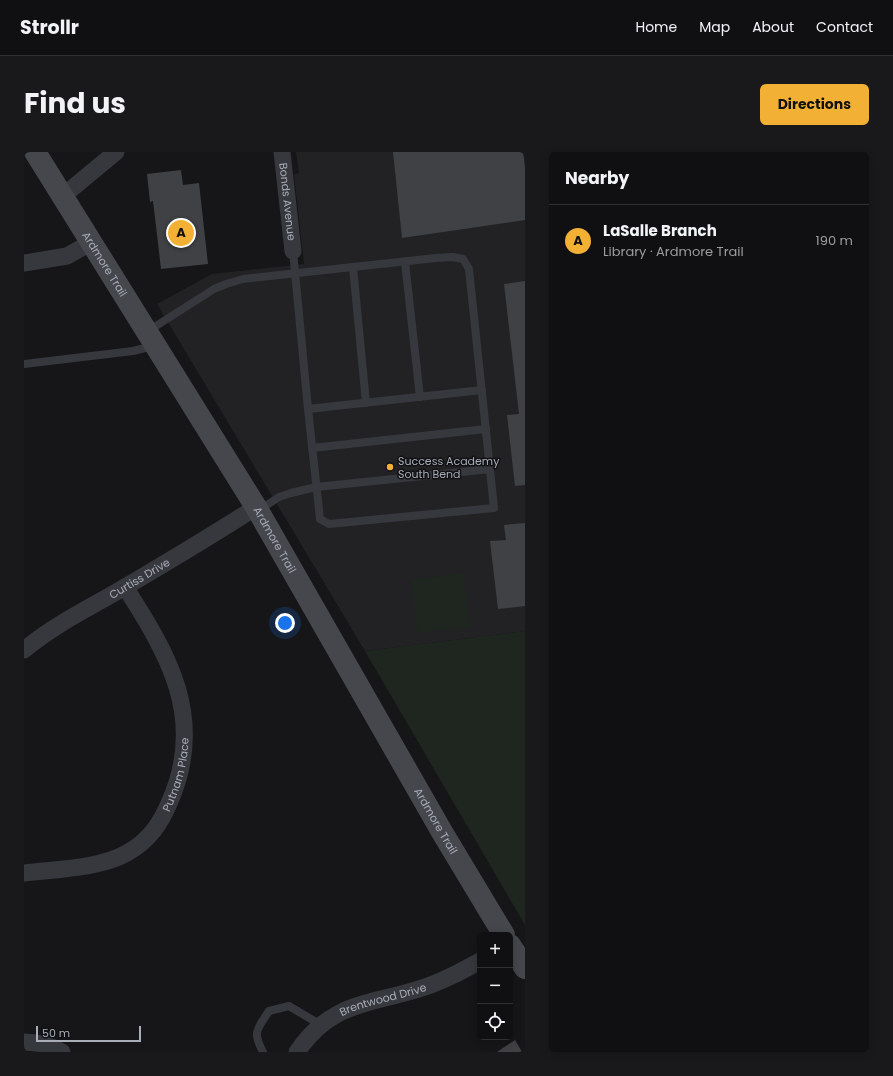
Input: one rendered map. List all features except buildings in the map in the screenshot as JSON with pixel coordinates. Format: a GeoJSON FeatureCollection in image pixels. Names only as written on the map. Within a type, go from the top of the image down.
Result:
{"type":"FeatureCollection","features":[{"type":"Feature","properties":{"kind":"street"},"geometry":{"type":"LineString","coordinates":[[62,196],[116,152]]}},
{"type":"Feature","properties":{"kind":"street","name":"Bonds Avenue"},"geometry":{"type":"LineString","coordinates":[[282,152],[293,251]]}},
{"type":"Feature","properties":{"kind":"street","name":"Ardmore Trail"},"geometry":{"type":"LineString","coordinates":[[34,154],[92,242],[257,509],[438,826],[502,932]]}},
{"type":"Feature","properties":{"kind":"street"},"geometry":{"type":"LineString","coordinates":[[24,263],[66,256],[92,242]]}},
{"type":"Feature","properties":{"kind":"street","name":"Curtiss Drive"},"geometry":{"type":"LineString","coordinates":[[24,650],[38,638],[71,617],[257,509]]}},
{"type":"Feature","properties":{"kind":"street","name":"Putnam Place"},"geometry":{"type":"LineString","coordinates":[[24,873],[94,865],[112,860],[128,853],[142,843],[154,831],[163,817],[176,789],[182,765],[185,742],[182,704],[176,681],[166,659],[124,587]]}},
{"type":"Feature","properties":{"kind":"street"},"geometry":{"type":"LineString","coordinates":[[513,950],[525,968]]}},
{"type":"Feature","properties":{"kind":"street","name":"Brentwood Drive"},"geometry":{"type":"LineString","coordinates":[[297,1052],[320,1025],[345,1010],[423,988],[444,980],[477,963]]}},
{"type":"Feature","properties":{"kind":"street"},"geometry":{"type":"LineString","coordinates":[[24,1042],[41,1043],[62,1052]]}},
{"type":"Feature","properties":{"kind":"lane"},"geometry":{"type":"LineString","coordinates":[[24,364],[133,351],[152,339],[214,289],[243,279],[295,274],[353,267],[453,257],[463,259],[469,269],[494,508],[329,524],[320,519],[308,409],[295,274],[293,251]]}},
{"type":"Feature","properties":{"kind":"lane"},"geometry":{"type":"LineString","coordinates":[[405,262],[420,397]]}},
{"type":"Feature","properties":{"kind":"lane"},"geometry":{"type":"LineString","coordinates":[[353,267],[366,403]]}},
{"type":"Feature","properties":{"kind":"lane"},"geometry":{"type":"LineString","coordinates":[[308,409],[482,390]]}},
{"type":"Feature","properties":{"kind":"lane"},"geometry":{"type":"LineString","coordinates":[[312,448],[486,429]]}},
{"type":"Feature","properties":{"kind":"lane"},"geometry":{"type":"LineString","coordinates":[[257,509],[279,497],[316,487],[490,469]]}},
{"type":"Feature","properties":{"kind":"lane"},"geometry":{"type":"LineString","coordinates":[[263,1052],[258,1041],[257,1031],[269,1011],[289,1006],[320,1025]]}},
{"type":"Feature","properties":{"kind":"shaded area","name":"Success Academy South Bend"},"geometry":{"type":"Polygon","coordinates":[[[296,152],[525,152],[525,631],[365,651],[157,304],[212,274],[304,264],[294,174],[299,173],[296,152]]]}},
{"type":"Feature","properties":{"kind":"shaded area"},"geometry":{"type":"Polygon","coordinates":[[[463,573],[470,627],[418,633],[411,580],[463,573]]]}},
{"type":"Feature","properties":{"kind":"shaded area"},"geometry":{"type":"Polygon","coordinates":[[[525,631],[525,925],[365,651],[525,631]]]}},
{"type":"Feature","properties":{"kind":"place","name":"LaSalle Branch"},"geometry":{"type":"Point","coordinates":[181,233]}},
{"type":"Feature","properties":{"kind":"place","name":"Success Academy South Bend"},"geometry":{"type":"Point","coordinates":[390,467]}}]}
